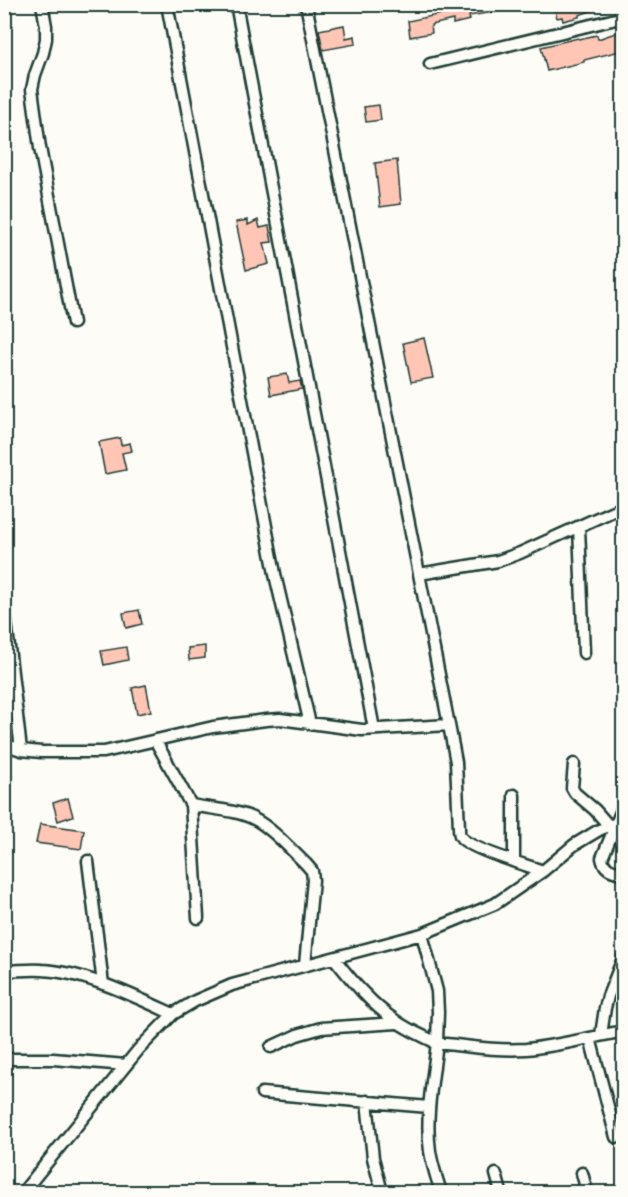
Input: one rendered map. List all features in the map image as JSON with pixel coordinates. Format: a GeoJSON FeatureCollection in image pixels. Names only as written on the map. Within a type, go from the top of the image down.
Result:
{"type":"FeatureCollection","features":[{"type":"Feature","properties":{"kind":"street"},"geometry":{"type":"LineString","coordinates":[[42,4],[46,39],[44,53],[34,75],[32,89],[40,148],[73,323]]}},
{"type":"Feature","properties":{"kind":"street"},"geometry":{"type":"LineString","coordinates":[[167,4],[276,579],[310,724]]}},
{"type":"Feature","properties":{"kind":"street"},"geometry":{"type":"LineString","coordinates":[[236,4],[374,729]]}},
{"type":"Feature","properties":{"kind":"street"},"geometry":{"type":"LineString","coordinates":[[306,4],[456,762],[461,837],[466,842],[543,871]]}},
{"type":"Feature","properties":{"kind":"street"},"geometry":{"type":"LineString","coordinates":[[430,64],[624,17]]}},
{"type":"Feature","properties":{"kind":"street"},"geometry":{"type":"LineString","coordinates":[[419,574],[498,561],[520,554],[624,506]]}},
{"type":"Feature","properties":{"kind":"street"},"geometry":{"type":"LineString","coordinates":[[579,527],[584,653]]}},
{"type":"Feature","properties":{"kind":"street"},"geometry":{"type":"LineString","coordinates":[[4,604],[21,750]]}},
{"type":"Feature","properties":{"kind":"street"},"geometry":{"type":"LineString","coordinates":[[4,744],[21,750],[41,752],[104,752],[213,727],[280,719],[362,730],[448,725]]}},
{"type":"Feature","properties":{"kind":"street"},"geometry":{"type":"LineString","coordinates":[[155,740],[191,805],[198,918]]}},
{"type":"Feature","properties":{"kind":"street"},"geometry":{"type":"LineString","coordinates":[[574,764],[572,789],[595,810],[616,824]]}},
{"type":"Feature","properties":{"kind":"street"},"geometry":{"type":"LineString","coordinates":[[514,795],[514,861]]}},
{"type":"Feature","properties":{"kind":"street"},"geometry":{"type":"LineString","coordinates":[[191,805],[243,814],[255,819],[266,826],[312,871],[306,965]]}},
{"type":"Feature","properties":{"kind":"street"},"geometry":{"type":"LineString","coordinates":[[624,805],[602,858],[603,864],[609,870],[624,874]]}},
{"type":"Feature","properties":{"kind":"street"},"geometry":{"type":"LineString","coordinates":[[23,1192],[139,1049],[173,1014],[195,1000],[232,985],[422,934],[495,904],[543,871],[574,845],[616,824]]}},
{"type":"Feature","properties":{"kind":"street"},"geometry":{"type":"LineString","coordinates":[[88,861],[103,984]]}},
{"type":"Feature","properties":{"kind":"street"},"geometry":{"type":"LineString","coordinates":[[422,934],[437,991],[437,1043],[428,1127],[430,1152],[441,1192]]}},
{"type":"Feature","properties":{"kind":"street"},"geometry":{"type":"LineString","coordinates":[[616,1137],[596,1037],[624,956]]}},
{"type":"Feature","properties":{"kind":"street"},"geometry":{"type":"LineString","coordinates":[[334,958],[365,996],[397,1023],[437,1043],[497,1049],[527,1048],[575,1042],[624,1031]]}},
{"type":"Feature","properties":{"kind":"street"},"geometry":{"type":"LineString","coordinates":[[4,971],[42,970],[65,973],[103,984],[173,1014]]}},
{"type":"Feature","properties":{"kind":"street"},"geometry":{"type":"LineString","coordinates":[[271,1047],[315,1029],[397,1023]]}},
{"type":"Feature","properties":{"kind":"street"},"geometry":{"type":"LineString","coordinates":[[4,1059],[53,1059],[126,1065]]}},
{"type":"Feature","properties":{"kind":"street"},"geometry":{"type":"LineString","coordinates":[[262,1093],[429,1107]]}},
{"type":"Feature","properties":{"kind":"street"},"geometry":{"type":"LineString","coordinates":[[367,1101],[373,1158],[381,1192]]}},
{"type":"Feature","properties":{"kind":"street"},"geometry":{"type":"LineString","coordinates":[[582,1173],[587,1192]]}},
{"type":"Feature","properties":{"kind":"street"},"geometry":{"type":"LineString","coordinates":[[496,1174],[501,1192]]}},
{"type":"Feature","properties":{"kind":"building"},"geometry":{"type":"Polygon","coordinates":[[[441,4],[499,4],[501,11],[469,16],[470,20],[453,24],[453,20],[431,25],[432,33],[410,37],[408,21],[442,14],[441,4]]]}},
{"type":"Feature","properties":{"kind":"building"},"geometry":{"type":"Polygon","coordinates":[[[553,4],[605,4],[605,6],[563,21],[562,17],[557,18],[553,4]]]}},
{"type":"Feature","properties":{"kind":"building"},"geometry":{"type":"Polygon","coordinates":[[[344,25],[346,38],[355,36],[356,44],[323,50],[319,30],[344,25]]]}},
{"type":"Feature","properties":{"kind":"building"},"geometry":{"type":"Polygon","coordinates":[[[624,30],[624,50],[547,71],[541,47],[597,35],[598,39],[624,30]]]}},
{"type":"Feature","properties":{"kind":"building"},"geometry":{"type":"Polygon","coordinates":[[[379,105],[381,120],[366,122],[364,107],[379,105]]]}},
{"type":"Feature","properties":{"kind":"building"},"geometry":{"type":"Polygon","coordinates":[[[397,160],[401,204],[380,207],[375,163],[397,160]]]}},
{"type":"Feature","properties":{"kind":"building"},"geometry":{"type":"Polygon","coordinates":[[[248,220],[248,225],[258,220],[260,228],[269,226],[272,242],[264,243],[269,264],[246,270],[236,222],[248,220]]]}},
{"type":"Feature","properties":{"kind":"building"},"geometry":{"type":"Polygon","coordinates":[[[424,338],[433,378],[411,382],[403,343],[424,338]]]}},
{"type":"Feature","properties":{"kind":"building"},"geometry":{"type":"Polygon","coordinates":[[[287,374],[289,383],[300,381],[302,389],[271,395],[268,377],[287,374]]]}},
{"type":"Feature","properties":{"kind":"building"},"geometry":{"type":"Polygon","coordinates":[[[120,438],[121,445],[130,443],[132,451],[122,453],[126,470],[105,474],[99,442],[120,438]]]}},
{"type":"Feature","properties":{"kind":"building"},"geometry":{"type":"Polygon","coordinates":[[[139,610],[142,624],[126,628],[123,613],[139,610]]]}},
{"type":"Feature","properties":{"kind":"building"},"geometry":{"type":"Polygon","coordinates":[[[205,646],[205,658],[189,660],[188,648],[205,646]]]}},
{"type":"Feature","properties":{"kind":"building"},"geometry":{"type":"Polygon","coordinates":[[[126,647],[128,660],[104,665],[101,651],[126,647]]]}},
{"type":"Feature","properties":{"kind":"building"},"geometry":{"type":"Polygon","coordinates":[[[146,685],[151,711],[137,714],[132,688],[146,685]]]}},
{"type":"Feature","properties":{"kind":"building"},"geometry":{"type":"Polygon","coordinates":[[[68,798],[73,816],[58,821],[53,803],[68,798]]]}},
{"type":"Feature","properties":{"kind":"building"},"geometry":{"type":"Polygon","coordinates":[[[40,824],[84,830],[81,849],[36,843],[40,824]]]}}]}
